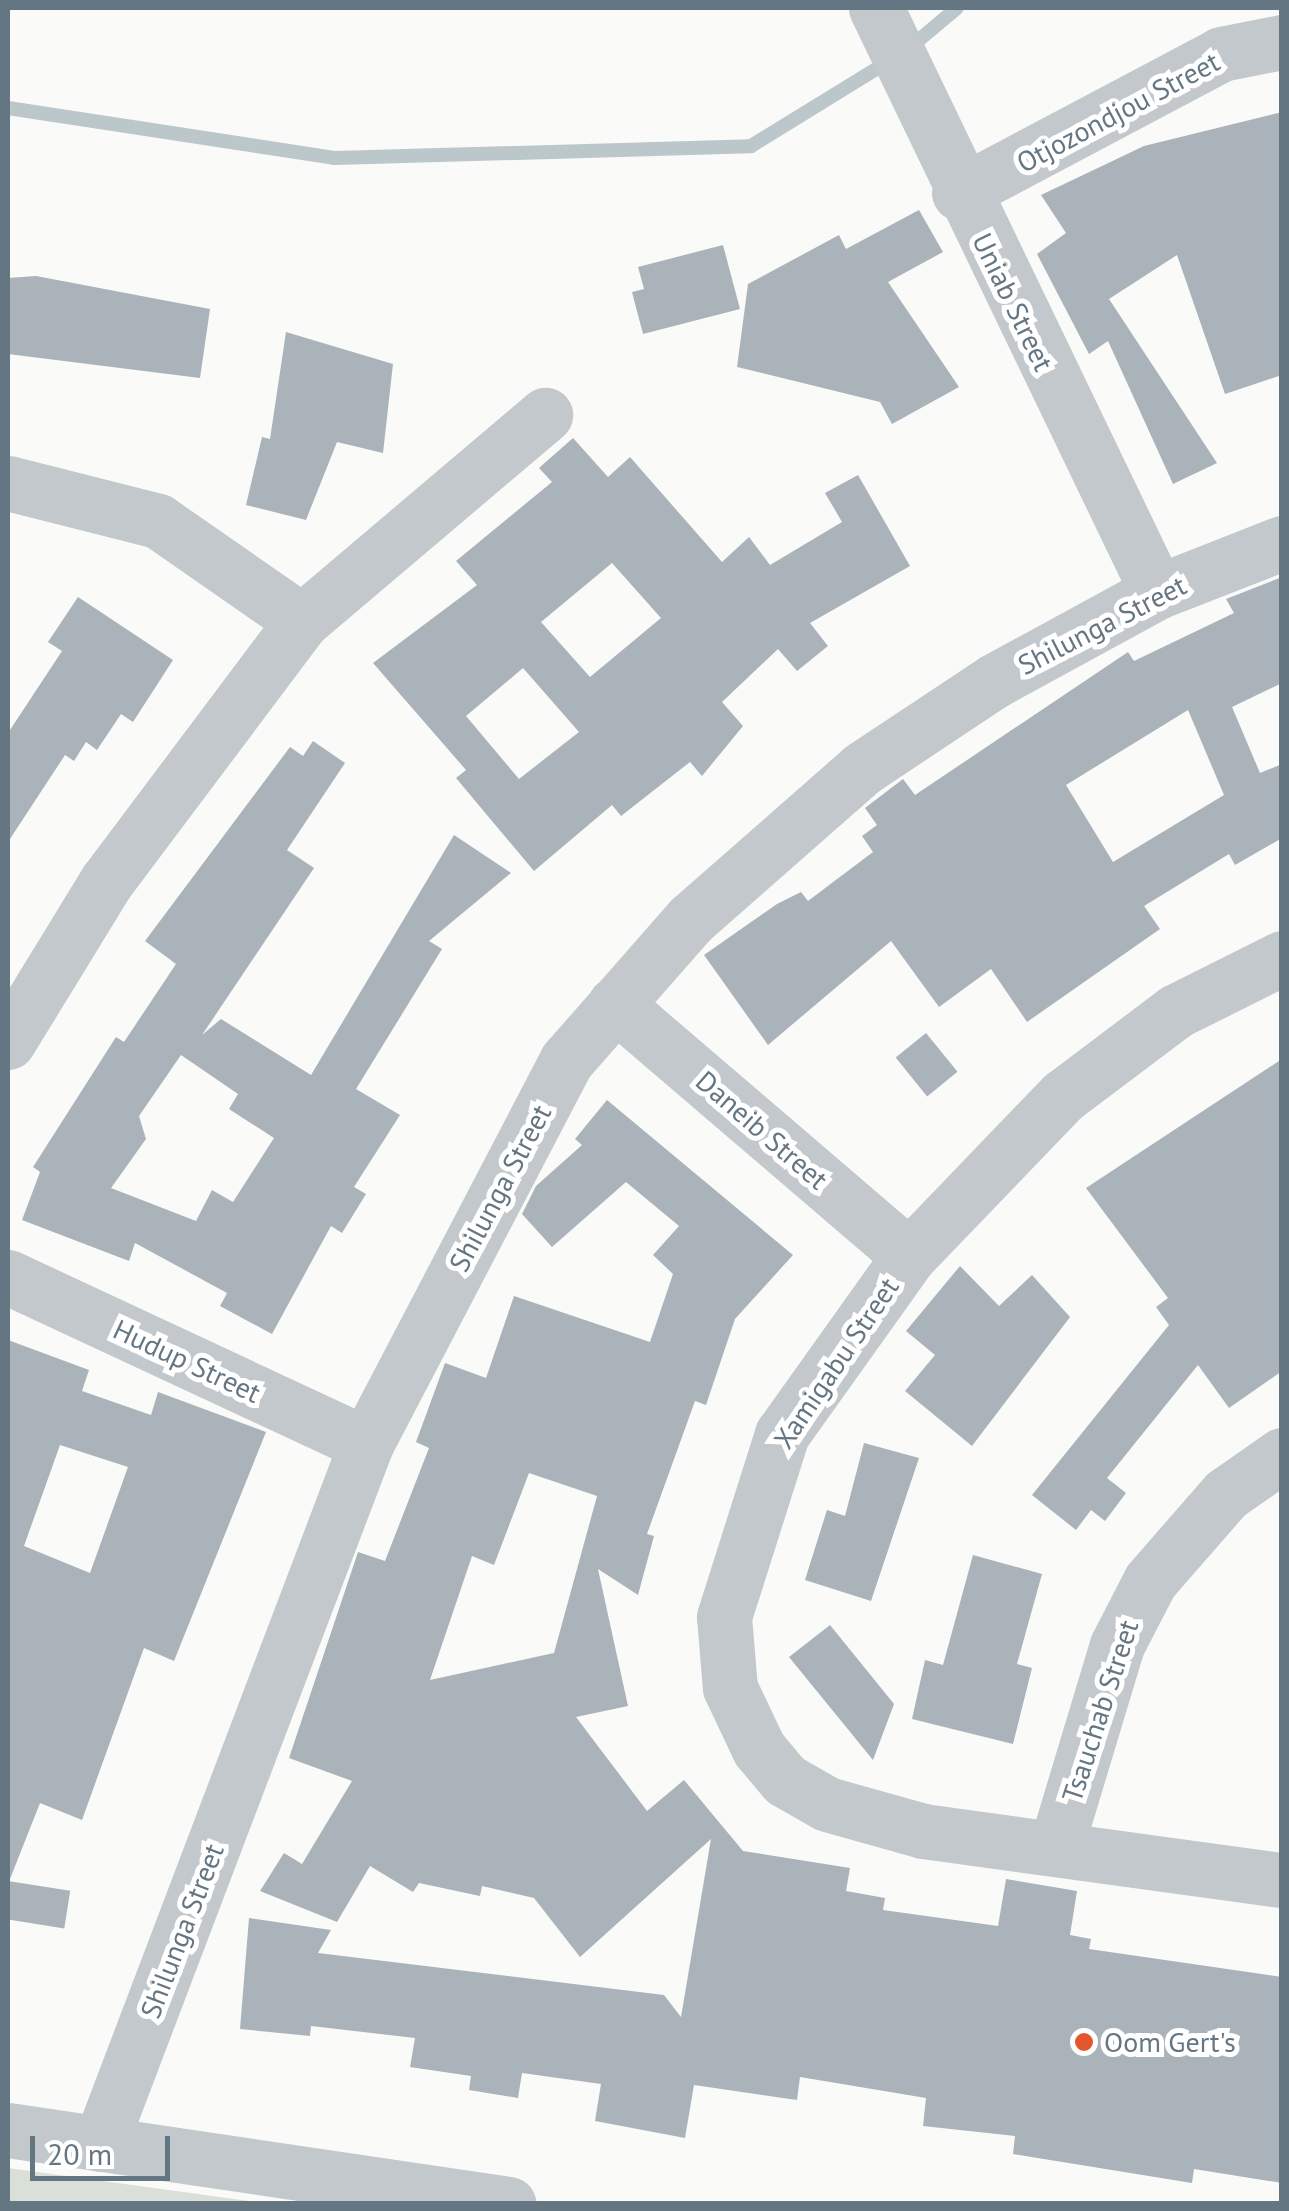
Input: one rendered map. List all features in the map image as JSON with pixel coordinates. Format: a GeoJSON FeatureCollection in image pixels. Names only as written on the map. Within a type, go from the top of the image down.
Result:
{"type":"FeatureCollection","features":[{"type":"Feature","properties":{"kind":"street","name":"Uniab Street"},"geometry":{"type":"LineString","coordinates":[[876,8],[959,194],[1157,592]]}},
{"type":"Feature","properties":{"kind":"street","name":"Otjozondjou Street"},"geometry":{"type":"LineString","coordinates":[[959,194],[1222,54],[1282,42]]}},
{"type":"Feature","properties":{"kind":"street"},"geometry":{"type":"LineString","coordinates":[[8,1042],[106,882],[302,621],[546,415]]}},
{"type":"Feature","properties":{"kind":"street"},"geometry":{"type":"LineString","coordinates":[[8,483],[158,521],[302,621]]}},
{"type":"Feature","properties":{"kind":"street","name":"Shilunga Street"},"geometry":{"type":"LineString","coordinates":[[100,2144],[366,1444],[567,1060],[691,919],[863,768],[994,681],[1157,592],[1282,543]]}},
{"type":"Feature","properties":{"kind":"street","name":"Xamigabu Street"},"geometry":{"type":"LineString","coordinates":[[1282,958],[1176,1011],[1063,1096],[909,1256],[782,1434],[724,1617],[730,1688],[784,1780],[827,1804],[923,1831],[1282,1880]]}},
{"type":"Feature","properties":{"kind":"street","name":"Daneib Street"},"geometry":{"type":"LineString","coordinates":[[615,1004],[909,1256]]}},
{"type":"Feature","properties":{"kind":"street","name":"Hudup Street"},"geometry":{"type":"LineString","coordinates":[[8,1278],[366,1444]]}},
{"type":"Feature","properties":{"kind":"street","name":"Tsauchab Street"},"geometry":{"type":"LineString","coordinates":[[1056,1847],[1117,1645],[1150,1581],[1226,1494],[1282,1454]]}},
{"type":"Feature","properties":{"kind":"street"},"geometry":{"type":"LineString","coordinates":[[8,2130],[509,2204]]}},
{"type":"Feature","properties":{"kind":"shaded area"},"geometry":{"type":"Polygon","coordinates":[[[8,2168],[264,2203],[8,2203],[8,2168]]]}},
{"type":"Feature","properties":{"kind":"building"},"geometry":{"type":"Polygon","coordinates":[[[1282,112],[1282,375],[1225,394],[1177,255],[1109,299],[1217,463],[1173,484],[1108,341],[1089,354],[1037,254],[1066,233],[1041,195],[1144,146],[1282,112]]]}},
{"type":"Feature","properties":{"kind":"building"},"geometry":{"type":"Polygon","coordinates":[[[919,210],[943,252],[888,282],[959,387],[892,424],[880,402],[737,367],[748,284],[839,235],[846,249],[919,210]]]}},
{"type":"Feature","properties":{"kind":"building"},"geometry":{"type":"Polygon","coordinates":[[[723,245],[740,309],[643,334],[632,292],[644,289],[638,267],[723,245]]]}},
{"type":"Feature","properties":{"kind":"building"},"geometry":{"type":"Polygon","coordinates":[[[36,276],[210,309],[200,378],[8,354],[8,278],[36,276]]]}},
{"type":"Feature","properties":{"kind":"building"},"geometry":{"type":"Polygon","coordinates":[[[286,332],[393,364],[383,453],[337,442],[306,520],[246,505],[262,437],[270,439],[286,332]]]}},
{"type":"Feature","properties":{"kind":"building"},"geometry":{"type":"Polygon","coordinates":[[[573,438],[608,477],[630,457],[722,562],[749,537],[770,565],[842,522],[825,493],[858,475],[910,566],[810,623],[828,646],[797,671],[778,649],[722,702],[743,726],[702,776],[690,762],[621,816],[612,805],[534,871],[456,778],[466,770],[373,663],[477,585],[456,561],[552,482],[539,468],[573,438]],[[612,563],[541,622],[590,677],[661,618],[612,563]],[[523,668],[466,716],[519,779],[579,732],[523,668]]]}},
{"type":"Feature","properties":{"kind":"building"},"geometry":{"type":"Polygon","coordinates":[[[1282,577],[1282,683],[1232,707],[1260,773],[1282,764],[1282,838],[1235,865],[1229,854],[1144,906],[1160,929],[1027,1022],[991,969],[939,1007],[891,941],[768,1045],[704,955],[777,904],[801,892],[808,901],[873,852],[862,836],[877,825],[865,808],[903,779],[915,795],[1128,652],[1134,661],[1234,613],[1226,599],[1282,577]],[[1188,710],[1066,785],[1113,862],[1224,795],[1188,710]]]}},
{"type":"Feature","properties":{"kind":"building"},"geometry":{"type":"Polygon","coordinates":[[[78,597],[173,660],[133,722],[121,714],[97,750],[86,742],[74,761],[65,755],[8,842],[8,733],[62,651],[48,642],[78,597]]]}},
{"type":"Feature","properties":{"kind":"building"},"geometry":{"type":"Polygon","coordinates":[[[313,741],[345,763],[287,850],[314,868],[202,1035],[221,1019],[311,1075],[454,835],[511,873],[429,941],[442,949],[356,1089],[400,1115],[354,1187],[366,1194],[342,1233],[331,1226],[272,1334],[220,1306],[227,1293],[135,1243],[129,1261],[22,1220],[40,1172],[33,1167],[116,1037],[124,1042],[176,964],[145,941],[290,747],[303,756],[313,741]],[[181,1055],[139,1116],[146,1139],[111,1188],[196,1221],[212,1190],[233,1202],[274,1138],[229,1109],[238,1094],[181,1055]]]}},
{"type":"Feature","properties":{"kind":"building"},"geometry":{"type":"Polygon","coordinates":[[[926,1033],[957,1072],[927,1096],[896,1058],[926,1033]]]}},
{"type":"Feature","properties":{"kind":"building"},"geometry":{"type":"Polygon","coordinates":[[[1282,1059],[1282,1371],[1229,1408],[1198,1365],[1107,1478],[1126,1493],[1105,1521],[1091,1510],[1076,1530],[1032,1495],[1169,1325],[1156,1307],[1168,1298],[1086,1188],[1282,1059]]]}},
{"type":"Feature","properties":{"kind":"building"},"geometry":{"type":"Polygon","coordinates":[[[607,1100],[793,1255],[735,1319],[706,1405],[695,1401],[647,1534],[654,1536],[638,1595],[598,1569],[628,1706],[576,1717],[647,1811],[684,1780],[743,1851],[850,1868],[846,1891],[885,1898],[883,1910],[998,1926],[1006,1879],[1077,1891],[1070,1935],[1091,1939],[1089,1949],[1282,1977],[1282,2183],[1194,2169],[1192,2183],[1013,2154],[1015,2136],[923,2126],[926,2098],[800,2077],[797,2100],[694,2085],[685,2138],[595,2121],[601,2084],[522,2073],[518,2098],[469,2090],[471,2076],[410,2067],[415,2038],[311,2026],[310,2036],[240,2029],[249,1918],[331,1930],[318,1953],[664,1995],[681,2017],[711,1839],[580,1957],[534,1898],[482,1886],[480,1896],[419,1883],[413,1892],[370,1866],[337,1922],[260,1891],[284,1853],[302,1864],[352,1781],[289,1758],[358,1552],[385,1561],[429,1448],[416,1442],[445,1363],[486,1378],[514,1296],[650,1342],[673,1274],[653,1255],[679,1226],[626,1182],[552,1247],[522,1214],[536,1186],[582,1145],[575,1139],[607,1100]],[[529,1473],[494,1565],[472,1556],[430,1680],[554,1653],[597,1496],[529,1473]]]}},
{"type":"Feature","properties":{"kind":"building"},"geometry":{"type":"Polygon","coordinates":[[[960,1266],[999,1306],[1032,1275],[1070,1317],[972,1446],[905,1391],[935,1355],[906,1331],[960,1266]]]}},
{"type":"Feature","properties":{"kind":"building"},"geometry":{"type":"Polygon","coordinates":[[[8,1340],[89,1370],[82,1391],[151,1415],[158,1392],[266,1432],[174,1661],[144,1648],[82,1820],[40,1803],[10,1879],[8,1340]],[[60,1445],[24,1546],[90,1573],[128,1467],[60,1445]]]}},
{"type":"Feature","properties":{"kind":"building"},"geometry":{"type":"Polygon","coordinates":[[[864,1443],[919,1458],[871,1601],[805,1580],[827,1510],[845,1516],[864,1443]]]}},
{"type":"Feature","properties":{"kind":"building"},"geometry":{"type":"Polygon","coordinates":[[[973,1555],[1042,1574],[1017,1664],[1032,1668],[1013,1744],[912,1719],[925,1660],[943,1665],[973,1555]]]}},
{"type":"Feature","properties":{"kind":"building"},"geometry":{"type":"Polygon","coordinates":[[[830,1625],[894,1704],[873,1760],[789,1657],[830,1625]]]}},
{"type":"Feature","properties":{"kind":"building"},"geometry":{"type":"Polygon","coordinates":[[[8,1881],[70,1891],[64,1928],[8,1919],[8,1881]]]}},
{"type":"Feature","properties":{"kind":"waterway"},"geometry":{"type":"LineString","coordinates":[[907,50],[957,8]]}},
{"type":"Feature","properties":{"kind":"waterway"},"geometry":{"type":"LineString","coordinates":[[8,108],[334,158],[751,146],[889,61]]}},
{"type":"Feature","properties":{"kind":"place","name":"Oom Gert's"},"geometry":{"type":"Point","coordinates":[1084,2042]}}]}
